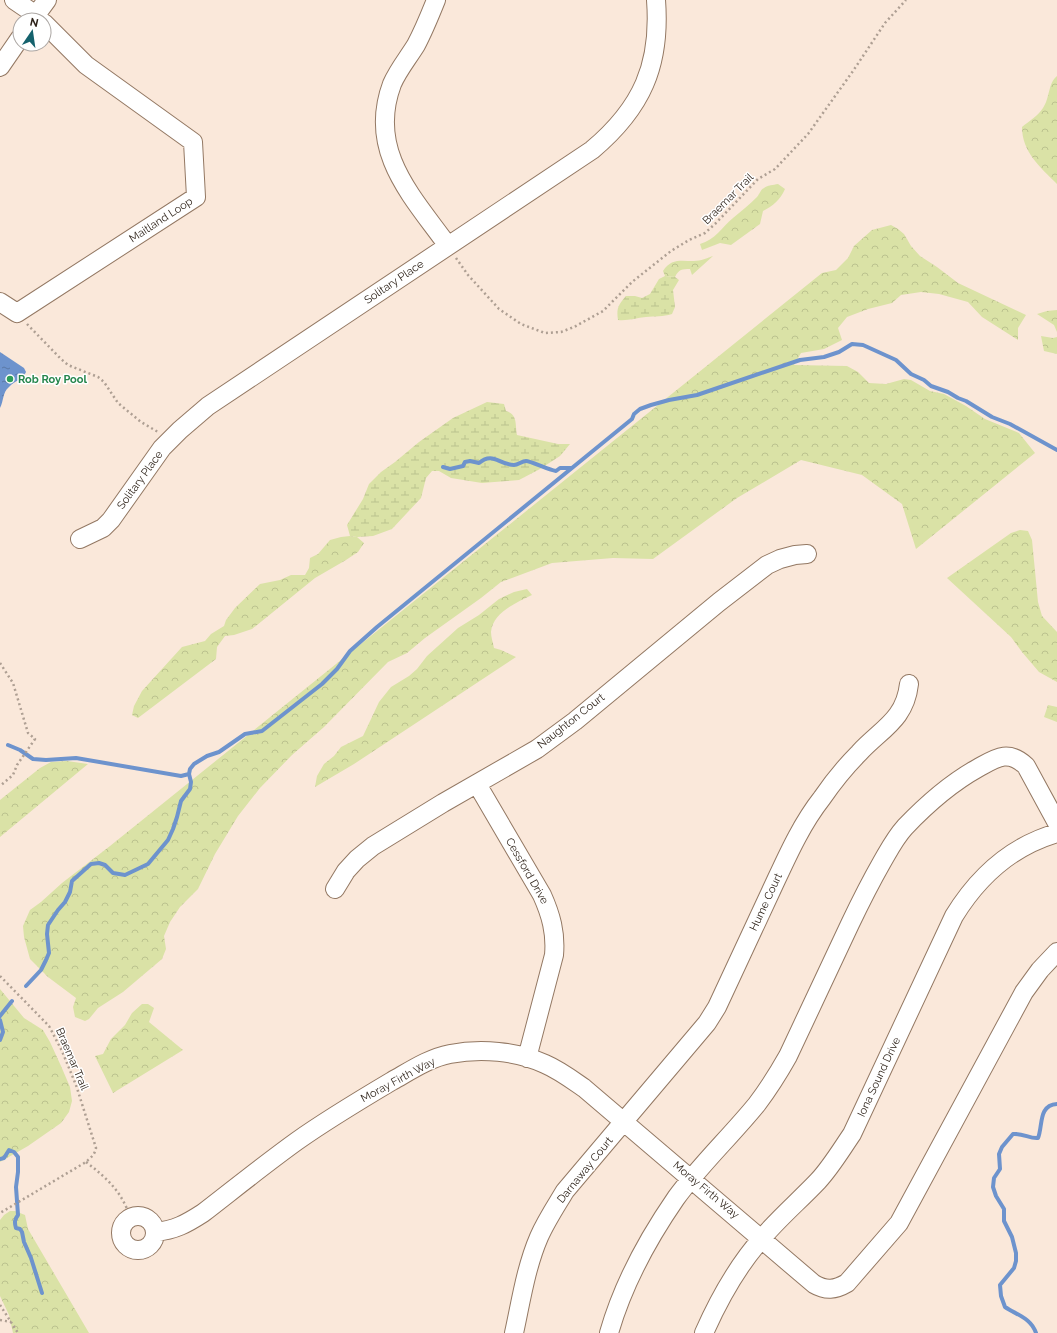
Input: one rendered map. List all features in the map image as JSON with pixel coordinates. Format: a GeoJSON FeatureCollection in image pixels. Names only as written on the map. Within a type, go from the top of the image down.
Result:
{"type":"FeatureCollection","features":[{"type":"Feature","properties":{"kind":"street"},"geometry":{"type":"LineString","coordinates":[[14,0],[28,12]]}},
{"type":"Feature","properties":{"kind":"street"},"geometry":{"type":"LineString","coordinates":[[42,12],[47,0]]}},
{"type":"Feature","properties":{"kind":"street"},"geometry":{"type":"LineString","coordinates":[[436,0],[427,22],[415,45],[400,68],[392,85],[386,106],[385,125],[386,140],[392,161],[400,180],[448,246]]}},
{"type":"Feature","properties":{"kind":"street","name":"Solitary Place"},"geometry":{"type":"LineString","coordinates":[[80,539],[103,528],[111,520],[158,453],[193,418],[218,399],[592,150],[606,138],[622,121],[636,102],[652,65],[658,21],[656,0]]}},
{"type":"Feature","properties":{"kind":"street","name":"Maitland Loop"},"geometry":{"type":"LineString","coordinates":[[17,314],[196,197],[193,142],[86,65],[52,33]]}},
{"type":"Feature","properties":{"kind":"street"},"geometry":{"type":"LineString","coordinates":[[0,67],[12,50]]}},
{"type":"Feature","properties":{"kind":"street"},"geometry":{"type":"LineString","coordinates":[[0,302],[17,314]]}},
{"type":"Feature","properties":{"kind":"street","name":"Naughton Court"},"geometry":{"type":"LineString","coordinates":[[335,889],[346,871],[357,859],[373,846],[537,749],[574,721],[713,607],[767,565],[780,559],[795,555],[808,554]]}},
{"type":"Feature","properties":{"kind":"street","name":"Hume Court"},"geometry":{"type":"LineString","coordinates":[[625,1122],[707,1023],[717,1007],[783,865],[802,828],[820,799],[841,772],[896,718],[904,707],[909,684]]}},
{"type":"Feature","properties":{"kind":"street"},"geometry":{"type":"LineString","coordinates":[[609,1333],[616,1308],[629,1278],[646,1246],[677,1198],[774,1081],[788,1056],[865,892],[892,844],[905,827],[936,798],[966,775],[1002,756],[1011,756],[1020,760],[1026,766],[1057,823]]}},
{"type":"Feature","properties":{"kind":"street","name":"Cessford Drive"},"geometry":{"type":"LineString","coordinates":[[477,784],[542,895],[550,911],[553,924],[555,941],[554,955],[527,1058]]}},
{"type":"Feature","properties":{"kind":"street","name":"Iona Sound Drive"},"geometry":{"type":"LineString","coordinates":[[704,1333],[720,1299],[738,1270],[762,1238],[819,1180],[840,1153],[852,1134],[954,916],[964,900],[993,868],[1012,854],[1032,842],[1057,833]]}},
{"type":"Feature","properties":{"kind":"street","name":"Moray Firth Way"},"geometry":{"type":"LineString","coordinates":[[155,1232],[168,1231],[188,1223],[296,1142],[328,1120],[425,1063],[448,1054],[470,1051],[493,1051],[527,1058],[545,1064],[584,1088],[762,1238],[814,1284],[821,1288],[830,1290],[839,1288],[847,1283],[899,1223],[1024,992],[1040,970],[1057,952]]}},
{"type":"Feature","properties":{"kind":"street","name":"Darnaway Court"},"geometry":{"type":"LineString","coordinates":[[514,1333],[530,1263],[539,1238],[551,1214],[565,1192],[625,1122]]}},
{"type":"Feature","properties":{"kind":"street"},"geometry":{"type":"LineString","coordinates":[[141,1216],[146,1218],[154,1227],[155,1232],[152,1243],[142,1249],[137,1250],[126,1246],[123,1242],[120,1231],[122,1225],[130,1218],[141,1216]]}},
{"type":"Feature","properties":{"kind":"path","name":"Braemar Trail"},"geometry":{"type":"LineString","coordinates":[[448,246],[468,275],[499,309],[521,324],[545,333],[561,332],[574,327],[603,311],[632,282],[671,251],[689,240],[705,233],[758,179],[775,169],[808,134],[885,23],[906,0]]}},
{"type":"Feature","properties":{"kind":"path"},"geometry":{"type":"LineString","coordinates":[[17,314],[68,365],[98,377],[104,382],[118,403],[141,422],[171,439]]}},
{"type":"Feature","properties":{"kind":"path"},"geometry":{"type":"LineString","coordinates":[[0,663],[13,683],[28,733],[35,739],[17,766],[13,775],[0,786]]}},
{"type":"Feature","properties":{"kind":"path","name":"Braemar Trail"},"geometry":{"type":"LineString","coordinates":[[0,976],[49,1026],[62,1051],[78,1092],[96,1148],[94,1155],[86,1162],[0,1213]]}},
{"type":"Feature","properties":{"kind":"path"},"geometry":{"type":"LineString","coordinates":[[86,1162],[115,1188],[126,1205],[130,1218]]}},
{"type":"Feature","properties":{"kind":"path"},"geometry":{"type":"LineString","coordinates":[[0,1305],[18,1333]]}},
{"type":"Feature","properties":{"kind":"path"},"geometry":{"type":"LineString","coordinates":[[0,1320],[11,1322]]}},
{"type":"Feature","properties":{"kind":"green space"},"geometry":{"type":"Polygon","coordinates":[[[1057,76],[1057,184],[1038,165],[1029,152],[1025,144],[1022,127],[1041,111],[1047,100],[1050,87],[1057,76]]]}},
{"type":"Feature","properties":{"kind":"green space"},"geometry":{"type":"Polygon","coordinates":[[[778,184],[785,189],[776,202],[763,211],[760,224],[731,245],[720,243],[702,250],[700,244],[710,240],[757,197],[763,189],[778,184]]]}},
{"type":"Feature","properties":{"kind":"green space"},"geometry":{"type":"Polygon","coordinates":[[[891,225],[904,234],[911,246],[920,256],[958,283],[1026,315],[1018,328],[1018,340],[982,317],[968,302],[939,294],[921,292],[901,295],[892,303],[868,309],[847,317],[838,328],[842,340],[824,349],[801,353],[794,365],[847,366],[858,372],[869,383],[886,384],[904,379],[911,380],[930,391],[944,394],[966,406],[985,419],[1019,433],[1035,453],[916,549],[902,504],[862,475],[801,460],[737,498],[653,559],[613,558],[552,563],[501,582],[407,653],[388,662],[324,727],[292,755],[260,788],[238,816],[215,854],[198,889],[180,907],[170,922],[164,936],[166,949],[162,959],[123,992],[98,1008],[89,1019],[85,1021],[75,1017],[73,1007],[76,998],[48,977],[30,959],[24,937],[23,926],[30,910],[822,273],[836,270],[848,258],[854,246],[872,230],[891,225]]]}},
{"type":"Feature","properties":{"kind":"green space"},"geometry":{"type":"Polygon","coordinates":[[[713,256],[692,275],[690,269],[681,270],[675,277],[665,276],[663,271],[673,262],[694,261],[713,256]]]}},
{"type":"Feature","properties":{"kind":"green space"},"geometry":{"type":"Polygon","coordinates":[[[665,276],[675,277],[679,280],[673,290],[675,307],[672,314],[629,320],[618,320],[617,312],[619,306],[626,296],[642,298],[650,294],[659,279],[665,276]]]}},
{"type":"Feature","properties":{"kind":"green space"},"geometry":{"type":"Polygon","coordinates":[[[1057,310],[1057,332],[1054,325],[1037,314],[1057,310]]]}},
{"type":"Feature","properties":{"kind":"green space"},"geometry":{"type":"Polygon","coordinates":[[[1041,336],[1053,338],[1057,337],[1057,354],[1044,351],[1041,336]]]}},
{"type":"Feature","properties":{"kind":"green space"},"geometry":{"type":"Polygon","coordinates":[[[487,402],[504,404],[506,411],[514,417],[517,435],[558,444],[570,444],[560,456],[519,480],[482,483],[451,478],[439,471],[432,471],[426,478],[421,498],[392,529],[373,536],[350,536],[347,525],[363,499],[369,484],[381,472],[419,442],[453,418],[487,402]]]}},
{"type":"Feature","properties":{"kind":"green space"},"geometry":{"type":"Polygon","coordinates":[[[1020,530],[1028,531],[1032,540],[1038,602],[1042,616],[1057,632],[1057,682],[1039,672],[1011,637],[947,578],[1011,533],[1020,530]]]}},
{"type":"Feature","properties":{"kind":"green space"},"geometry":{"type":"Polygon","coordinates":[[[350,536],[357,537],[364,543],[358,552],[315,578],[252,629],[234,635],[225,636],[217,647],[216,659],[138,718],[132,715],[134,706],[142,691],[182,647],[205,641],[211,634],[224,626],[226,620],[235,608],[260,584],[280,580],[291,575],[305,575],[309,568],[310,558],[318,554],[330,540],[350,536]]]}},
{"type":"Feature","properties":{"kind":"green space"},"geometry":{"type":"Polygon","coordinates":[[[527,589],[532,595],[506,609],[496,619],[491,632],[494,648],[516,657],[354,764],[315,787],[317,776],[324,764],[334,756],[341,747],[363,736],[379,702],[391,687],[409,676],[417,669],[427,656],[458,628],[479,615],[499,599],[514,592],[527,589]]]}},
{"type":"Feature","properties":{"kind":"green space"},"geometry":{"type":"Polygon","coordinates":[[[1048,705],[1057,707],[1057,722],[1044,717],[1048,705]]]}},
{"type":"Feature","properties":{"kind":"green space"},"geometry":{"type":"Polygon","coordinates":[[[67,761],[88,764],[0,837],[0,800],[40,768],[51,762],[67,761]]]}},
{"type":"Feature","properties":{"kind":"green space"},"geometry":{"type":"Polygon","coordinates":[[[0,989],[24,1018],[43,1030],[70,1087],[72,1101],[69,1112],[61,1123],[28,1146],[0,1162],[0,989]]]}},
{"type":"Feature","properties":{"kind":"green space"},"geometry":{"type":"Polygon","coordinates":[[[142,1004],[148,1004],[154,1008],[149,1022],[183,1050],[113,1093],[95,1056],[103,1054],[111,1039],[125,1025],[132,1013],[142,1004]]]}},
{"type":"Feature","properties":{"kind":"green space"},"geometry":{"type":"Polygon","coordinates":[[[10,1211],[15,1211],[25,1215],[28,1229],[89,1333],[13,1333],[9,1315],[0,1296],[0,1220],[10,1211]]]}},
{"type":"Feature","properties":{"kind":"water","name":"Rob Roy Pool"},"geometry":{"type":"Polygon","coordinates":[[[0,352],[24,368],[26,372],[7,389],[0,408],[0,352]]]}},
{"type":"Feature","properties":{"kind":"waterway"},"geometry":{"type":"LineString","coordinates":[[26,986],[41,970],[46,960],[49,953],[47,934],[48,925],[65,902],[70,892],[72,881],[91,864],[99,863],[105,865],[113,873],[125,875],[148,864],[168,840],[173,829],[181,801],[190,789],[191,782],[189,774],[190,769],[194,764],[207,756],[219,752],[245,734],[262,731],[322,684],[337,669],[350,651],[377,627],[632,419],[634,414],[640,409],[669,400],[697,395],[800,360],[824,357],[839,352],[852,344],[863,345],[896,360],[911,374],[924,380],[931,386],[966,401],[992,417],[1010,424],[1057,450]]}},
{"type":"Feature","properties":{"kind":"waterway"},"geometry":{"type":"LineString","coordinates":[[443,467],[450,469],[463,466],[465,462],[470,461],[479,463],[488,458],[492,458],[514,465],[528,461],[556,471],[560,468],[571,468]]}},
{"type":"Feature","properties":{"kind":"waterway"},"geometry":{"type":"LineString","coordinates":[[8,745],[20,750],[33,759],[46,760],[76,758],[181,776],[189,774]]}},
{"type":"Feature","properties":{"kind":"waterway"},"geometry":{"type":"LineString","coordinates":[[0,1016],[12,1001]]}},
{"type":"Feature","properties":{"kind":"waterway"},"geometry":{"type":"LineString","coordinates":[[0,1020],[3,1032],[0,1040]]}},
{"type":"Feature","properties":{"kind":"waterway"},"geometry":{"type":"LineString","coordinates":[[1036,1333],[1034,1328],[1027,1320],[1005,1307],[1001,1296],[1000,1285],[1014,1268],[1016,1253],[1012,1237],[1004,1221],[1004,1209],[996,1196],[993,1187],[994,1178],[1000,1169],[999,1154],[1002,1147],[1013,1134],[1038,1138],[1044,1112],[1051,1105],[1057,1104]]}},
{"type":"Feature","properties":{"kind":"waterway"},"geometry":{"type":"LineString","coordinates":[[0,1159],[4,1158],[9,1150],[14,1152],[18,1157],[16,1187],[18,1215],[15,1224],[16,1228],[20,1229],[22,1232],[24,1242],[31,1258],[42,1293]]}},
{"type":"Feature","properties":{"kind":"place","name":"Rob Roy Pool"},"geometry":{"type":"Point","coordinates":[10,379]}}]}
